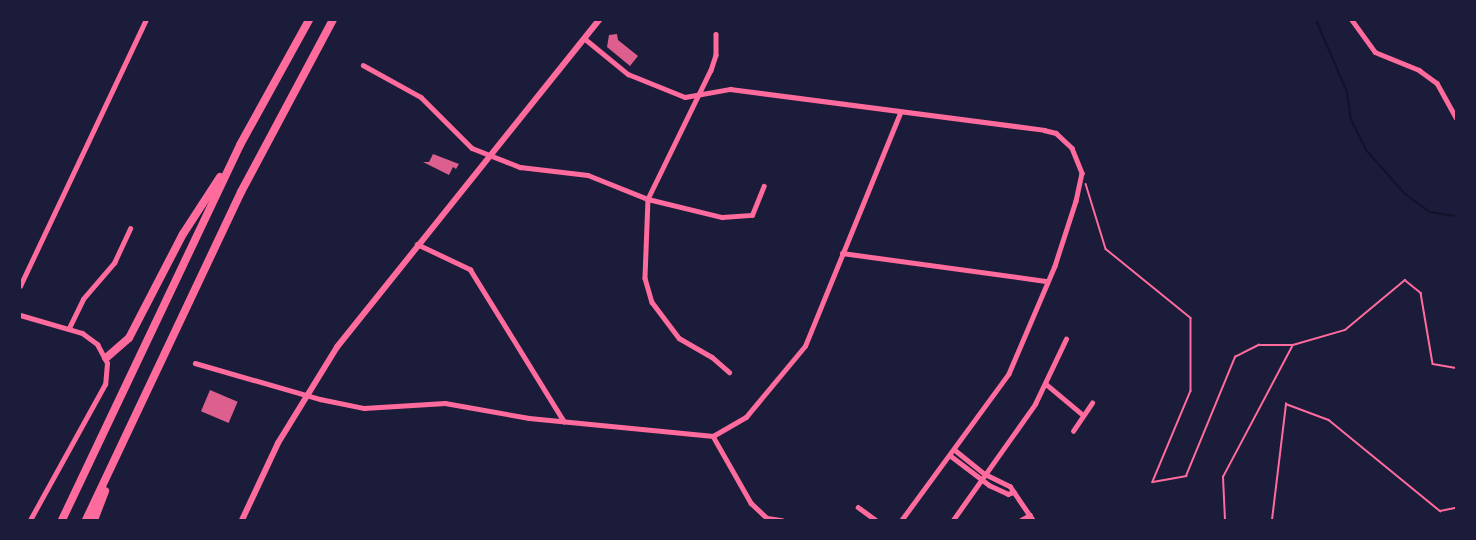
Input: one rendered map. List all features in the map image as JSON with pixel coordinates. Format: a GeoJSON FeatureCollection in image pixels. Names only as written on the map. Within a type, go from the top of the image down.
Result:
{"type":"FeatureCollection","features":[{"type":"Feature","properties":{"kind":"highway"},"geometry":{"type":"LineString","coordinates":[[62,520],[240,145],[309,20]]}},
{"type":"Feature","properties":{"kind":"highway"},"geometry":{"type":"LineString","coordinates":[[86,520],[262,151],[333,20]]}},
{"type":"Feature","properties":{"kind":"highway"},"geometry":{"type":"LineString","coordinates":[[106,358],[129,338],[183,234],[240,145]]}},
{"type":"Feature","properties":{"kind":"highway"},"geometry":{"type":"LineString","coordinates":[[94,520],[120,448]]}},
{"type":"Feature","properties":{"kind":"main road"},"geometry":{"type":"LineString","coordinates":[[242,520],[305,394],[350,328],[599,20]]}},
{"type":"Feature","properties":{"kind":"street"},"geometry":{"type":"LineString","coordinates":[[20,286],[146,20]]}},
{"type":"Feature","properties":{"kind":"street"},"geometry":{"type":"LineString","coordinates":[[1352,20],[1375,52],[1419,70],[1437,83],[1456,117]]}},
{"type":"Feature","properties":{"kind":"street"},"geometry":{"type":"LineString","coordinates":[[716,34],[716,55],[648,199],[645,279],[648,294],[679,338],[729,372]]}},
{"type":"Feature","properties":{"kind":"street"},"geometry":{"type":"LineString","coordinates":[[584,38],[628,74],[685,97],[730,89],[1056,133],[1072,148],[1082,173],[1068,228],[1009,374],[902,520]]}},
{"type":"Feature","properties":{"kind":"street"},"geometry":{"type":"LineString","coordinates":[[363,65],[421,97],[466,143],[520,167],[597,177],[648,199],[711,215],[744,218],[757,212],[764,186]]}},
{"type":"Feature","properties":{"kind":"street"},"geometry":{"type":"LineString","coordinates":[[195,363],[364,408],[445,403],[564,422],[713,436],[746,417],[799,357],[900,112]]}},
{"type":"Feature","properties":{"kind":"street"},"geometry":{"type":"LineString","coordinates":[[69,328],[83,300],[114,263],[130,229]]}},
{"type":"Feature","properties":{"kind":"street"},"geometry":{"type":"LineString","coordinates":[[417,244],[470,269],[564,422]]}},
{"type":"Feature","properties":{"kind":"street"},"geometry":{"type":"LineString","coordinates":[[842,253],[1047,281]]}},
{"type":"Feature","properties":{"kind":"street"},"geometry":{"type":"LineString","coordinates":[[20,315],[69,328],[97,344],[106,358],[105,384],[30,520]]}},
{"type":"Feature","properties":{"kind":"street"},"geometry":{"type":"LineString","coordinates":[[952,520],[1021,428],[1046,384],[1066,339]]}},
{"type":"Feature","properties":{"kind":"street"},"geometry":{"type":"LineString","coordinates":[[1046,384],[1082,414]]}},
{"type":"Feature","properties":{"kind":"street"},"geometry":{"type":"LineString","coordinates":[[1073,431],[1082,414],[1092,403]]}},
{"type":"Feature","properties":{"kind":"street"},"geometry":{"type":"LineString","coordinates":[[713,436],[751,503],[765,519],[782,520]]}},
{"type":"Feature","properties":{"kind":"street"},"geometry":{"type":"LineString","coordinates":[[955,450],[985,474],[1010,486],[1031,518],[1022,520]]}},
{"type":"Feature","properties":{"kind":"street"},"geometry":{"type":"LineString","coordinates":[[951,456],[980,480],[1008,494],[1014,492]]}},
{"type":"Feature","properties":{"kind":"street"},"geometry":{"type":"LineString","coordinates":[[966,469],[971,462]]}},
{"type":"Feature","properties":{"kind":"street"},"geometry":{"type":"LineString","coordinates":[[858,507],[876,520]]}},
{"type":"Feature","properties":{"kind":"path"},"geometry":{"type":"LineString","coordinates":[[1082,173],[1106,249],[1191,318],[1191,391],[1153,482],[1186,476],[1235,357],[1259,345],[1293,345],[1345,330],[1405,280],[1420,293],[1434,364],[1456,368]]}},
{"type":"Feature","properties":{"kind":"path"},"geometry":{"type":"LineString","coordinates":[[1225,520],[1223,477],[1293,345]]}},
{"type":"Feature","properties":{"kind":"path"},"geometry":{"type":"LineString","coordinates":[[1272,520],[1286,404],[1329,420],[1440,511],[1456,508]]}},
{"type":"Feature","properties":{"kind":"building"},"geometry":{"type":"Polygon","coordinates":[[[617,34],[618,40],[638,56],[630,66],[607,47],[609,35],[617,34]]]}},
{"type":"Feature","properties":{"kind":"building"},"geometry":{"type":"Polygon","coordinates":[[[433,154],[459,164],[456,169],[453,167],[449,175],[423,162],[429,162],[433,154]]]}},
{"type":"Feature","properties":{"kind":"building"},"geometry":{"type":"Polygon","coordinates":[[[210,390],[238,402],[229,423],[201,411],[210,390]]]}},
{"type":"Feature","properties":{"kind":"waterway"},"geometry":{"type":"LineString","coordinates":[[1316,20],[1347,92],[1351,120],[1367,151],[1405,194],[1430,212],[1456,216]]}}]}
